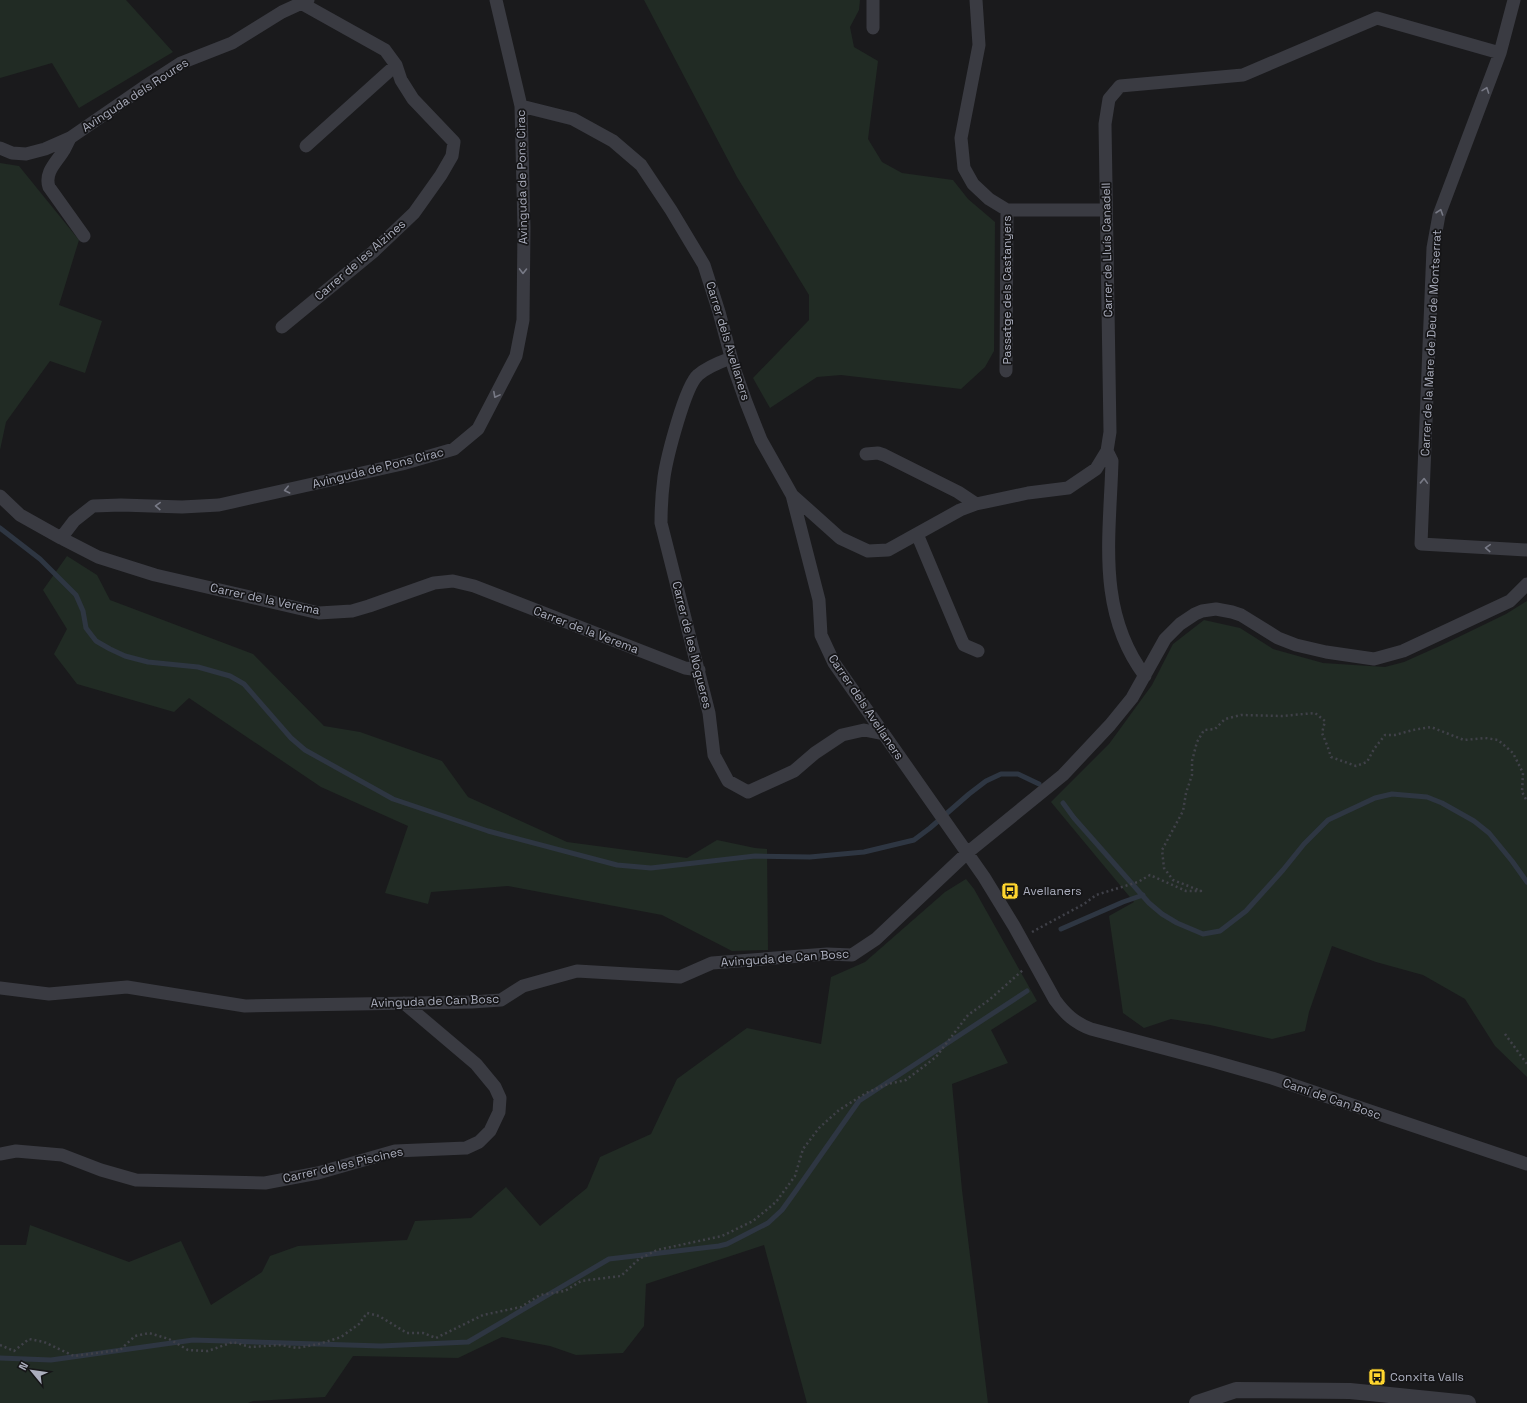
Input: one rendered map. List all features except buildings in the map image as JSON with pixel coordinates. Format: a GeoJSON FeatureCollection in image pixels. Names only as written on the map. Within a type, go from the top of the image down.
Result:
{"type":"FeatureCollection","features":[{"type":"Feature","properties":{"kind":"street","name":"Avinguda de Pons Cirac"},"geometry":{"type":"LineString","coordinates":[[61,538],[74,520],[93,506],[121,505],[182,507],[219,505],[402,464],[454,449],[478,429],[516,356],[523,320],[524,228],[521,106],[496,0]]}},
{"type":"Feature","properties":{"kind":"street"},"geometry":{"type":"LineString","coordinates":[[873,0],[874,28]]}},
{"type":"Feature","properties":{"kind":"street"},"geometry":{"type":"LineString","coordinates":[[976,0],[980,45],[960,138],[964,168],[973,184],[989,199],[1007,210],[1106,210]]}},
{"type":"Feature","properties":{"kind":"street","name":"Carrer de la Mare de Deu de Montserrat"},"geometry":{"type":"LineString","coordinates":[[1514,0],[1500,53],[1439,215],[1434,248],[1421,544],[1527,550]]}},
{"type":"Feature","properties":{"kind":"street","name":"Carrer de les Alzines"},"geometry":{"type":"LineString","coordinates":[[282,327],[373,252],[414,213],[441,175],[452,156],[454,142],[414,99],[401,80],[396,65],[385,50],[305,2]]}},
{"type":"Feature","properties":{"kind":"street","name":"Avinguda dels Roures"},"geometry":{"type":"LineString","coordinates":[[0,148],[12,153],[26,154],[45,149],[70,138],[181,63],[232,43],[282,12],[305,2]]}},
{"type":"Feature","properties":{"kind":"street","name":"Carrer de Lluís Canadell"},"geometry":{"type":"LineString","coordinates":[[792,495],[840,538],[868,551],[888,550],[960,510],[976,504],[1028,493],[1068,488],[1096,470],[1107,451],[1110,432],[1105,124],[1109,99],[1120,86],[1243,75],[1376,18],[1500,53]]}},
{"type":"Feature","properties":{"kind":"street"},"geometry":{"type":"LineString","coordinates":[[306,146],[396,65]]}},
{"type":"Feature","properties":{"kind":"street","name":"Carrer dels Avellaners"},"geometry":{"type":"LineString","coordinates":[[521,106],[572,119],[613,141],[641,165],[671,210],[704,264],[734,368],[761,440],[792,495],[818,600],[821,635],[834,663],[984,877],[1034,960],[1055,1000],[1063,1011],[1072,1019],[1091,1030],[1134,1041]]}},
{"type":"Feature","properties":{"kind":"street","name":"Avinguda dels Roures"},"geometry":{"type":"LineString","coordinates":[[70,138],[64,151],[51,169],[48,176],[48,182],[49,187],[84,236]]}},
{"type":"Feature","properties":{"kind":"street","name":"Passatge dels Castanyers"},"geometry":{"type":"LineString","coordinates":[[1006,371],[1007,210]]}},
{"type":"Feature","properties":{"kind":"street","name":"Carrer de les Nogueres"},"geometry":{"type":"LineString","coordinates":[[731,358],[714,365],[697,375],[685,398],[664,476],[661,506],[661,523],[709,713],[714,755],[728,781],[748,792],[794,771],[815,753],[842,735],[864,730],[884,734]]}},
{"type":"Feature","properties":{"kind":"street"},"geometry":{"type":"LineString","coordinates":[[1107,451],[1112,461],[1108,548],[1111,596],[1127,647],[1145,676]]}},
{"type":"Feature","properties":{"kind":"street"},"geometry":{"type":"LineString","coordinates":[[866,454],[878,453],[884,455],[958,492],[976,504]]}},
{"type":"Feature","properties":{"kind":"street","name":"Carrer de la Verema"},"geometry":{"type":"LineString","coordinates":[[0,496],[20,515],[98,557],[155,575],[319,613],[352,611],[434,583],[446,581],[461,583],[474,586],[685,668],[699,670]]}},
{"type":"Feature","properties":{"kind":"street"},"geometry":{"type":"LineString","coordinates":[[917,534],[964,645],[978,651]]}},
{"type":"Feature","properties":{"kind":"street","name":"Avinguda de Can Bosc"},"geometry":{"type":"LineString","coordinates":[[0,988],[49,994],[127,987],[245,1006],[501,1000],[523,986],[577,971],[680,977],[712,963],[827,954],[852,956],[876,939],[967,853],[1063,775],[1110,725],[1132,698],[1161,646],[1188,618],[1202,611],[1225,610],[1241,615],[1278,638],[1308,649],[1374,659],[1403,651],[1510,601],[1527,584]]}},
{"type":"Feature","properties":{"kind":"street","name":"Carrer de les Piscines"},"geometry":{"type":"LineString","coordinates":[[0,1154],[16,1151],[62,1155],[101,1170],[136,1180],[265,1182],[318,1172],[394,1151],[466,1148],[479,1142],[490,1131],[499,1112],[500,1098],[495,1087],[476,1064],[404,1003]]}},
{"type":"Feature","properties":{"kind":"street","name":"Camí de Can Bosc"},"geometry":{"type":"LineString","coordinates":[[1134,1041],[1272,1078],[1527,1164]]}},
{"type":"Feature","properties":{"kind":"street"},"geometry":{"type":"LineString","coordinates":[[1197,1403],[1236,1390],[1350,1391],[1468,1403]]}},
{"type":"Feature","properties":{"kind":"path"},"geometry":{"type":"LineString","coordinates":[[1021,938],[1084,904],[1096,895],[1138,882],[1150,875],[1186,891],[1201,891],[1173,880],[1164,868],[1162,850],[1183,811],[1186,793],[1192,775],[1192,761],[1197,742],[1204,730],[1215,729],[1225,719],[1240,715],[1282,716],[1315,713],[1325,721],[1322,733],[1331,757],[1356,766],[1367,762],[1374,749],[1385,736],[1413,730],[1431,727],[1464,740],[1485,738],[1498,740],[1513,754],[1520,766],[1523,773],[1522,792],[1527,801]]}},
{"type":"Feature","properties":{"kind":"path"},"geometry":{"type":"LineString","coordinates":[[0,1345],[14,1351],[29,1339],[44,1342],[74,1356],[120,1350],[135,1336],[149,1333],[169,1339],[188,1350],[208,1351],[233,1342],[250,1346],[281,1345],[297,1348],[319,1344],[341,1337],[359,1324],[367,1313],[379,1316],[407,1333],[423,1333],[436,1338],[483,1315],[521,1307],[540,1295],[565,1291],[581,1281],[621,1276],[639,1259],[657,1250],[722,1236],[753,1221],[776,1202],[795,1176],[803,1149],[819,1128],[839,1110],[866,1093],[888,1084],[906,1080],[936,1057],[968,1015],[1010,983],[1034,960]]}},
{"type":"Feature","properties":{"kind":"path"},"geometry":{"type":"LineString","coordinates":[[1505,1034],[1527,1064]]}},
{"type":"Feature","properties":{"kind":"shaded area"},"geometry":{"type":"Polygon","coordinates":[[[0,0],[126,0],[173,52],[79,108],[52,63],[0,78],[0,0]]]}},
{"type":"Feature","properties":{"kind":"shaded area"},"geometry":{"type":"Polygon","coordinates":[[[644,0],[860,0],[859,10],[850,27],[854,47],[878,61],[868,139],[882,162],[902,173],[953,180],[968,199],[995,222],[994,351],[985,367],[961,389],[841,375],[817,377],[770,408],[753,378],[809,320],[809,295],[737,177],[644,0]]]}},
{"type":"Feature","properties":{"kind":"shaded area"},"geometry":{"type":"Polygon","coordinates":[[[0,163],[19,166],[79,240],[59,305],[102,321],[85,373],[50,361],[6,422],[0,450],[0,163]]]}},
{"type":"Feature","properties":{"kind":"shaded area"},"geometry":{"type":"Polygon","coordinates":[[[67,556],[97,575],[110,600],[253,654],[324,726],[360,732],[442,761],[468,797],[567,842],[687,858],[717,840],[767,849],[768,950],[732,951],[662,915],[508,886],[431,892],[428,904],[385,893],[408,826],[321,787],[189,698],[174,712],[77,684],[54,654],[67,629],[43,590],[67,556]]]}},
{"type":"Feature","properties":{"kind":"shaded area"},"geometry":{"type":"Polygon","coordinates":[[[1527,601],[1527,1077],[1495,1046],[1465,999],[1423,975],[1376,962],[1332,946],[1309,1012],[1305,1031],[1272,1039],[1210,1025],[1171,1019],[1144,1028],[1123,1013],[1109,916],[1134,902],[1051,802],[1109,744],[1152,685],[1173,644],[1204,620],[1240,628],[1273,649],[1323,663],[1385,667],[1404,662],[1442,645],[1506,614],[1527,601]]]}},
{"type":"Feature","properties":{"kind":"shaded area"},"geometry":{"type":"Polygon","coordinates":[[[966,879],[974,889],[1037,1001],[991,1030],[1008,1063],[952,1084],[962,1190],[988,1403],[807,1403],[764,1245],[646,1284],[644,1326],[623,1353],[576,1355],[550,1346],[502,1337],[458,1358],[353,1356],[325,1397],[253,1401],[248,1403],[0,1403],[0,1245],[26,1245],[30,1225],[129,1262],[181,1241],[211,1305],[262,1272],[270,1256],[298,1246],[407,1240],[415,1221],[471,1218],[506,1187],[540,1226],[587,1188],[600,1157],[651,1134],[677,1079],[747,1028],[821,1044],[831,977],[865,962],[945,892],[966,879]]]}},
{"type":"Feature","properties":{"kind":"waterway"},"geometry":{"type":"LineString","coordinates":[[0,528],[40,559],[76,595],[83,611],[86,628],[96,641],[110,649],[125,656],[148,662],[198,667],[230,676],[244,684],[291,738],[305,750],[393,799],[488,831],[617,865],[651,868],[755,856],[810,857],[864,852],[914,840],[986,781],[1001,774],[1018,774],[1039,784]]}},
{"type":"Feature","properties":{"kind":"waterway"},"geometry":{"type":"LineString","coordinates":[[1063,803],[1074,818],[1149,903],[1162,914],[1177,923],[1203,934],[1220,931],[1246,911],[1304,844],[1328,820],[1375,798],[1392,794],[1427,797],[1442,803],[1474,821],[1489,833],[1527,882]]}},
{"type":"Feature","properties":{"kind":"waterway"},"geometry":{"type":"LineString","coordinates":[[1061,929],[1143,895]]}},
{"type":"Feature","properties":{"kind":"waterway"},"geometry":{"type":"LineString","coordinates":[[0,1358],[51,1360],[193,1340],[381,1346],[468,1342],[609,1259],[719,1246],[727,1244],[768,1223],[782,1210],[859,1101],[1027,991]]}},
{"type":"Feature","properties":{"kind":"place","name":"Avellaners"},"geometry":{"type":"Point","coordinates":[1010,891]}},
{"type":"Feature","properties":{"kind":"place","name":"Conxita Valls"},"geometry":{"type":"Point","coordinates":[1377,1377]}}]}
